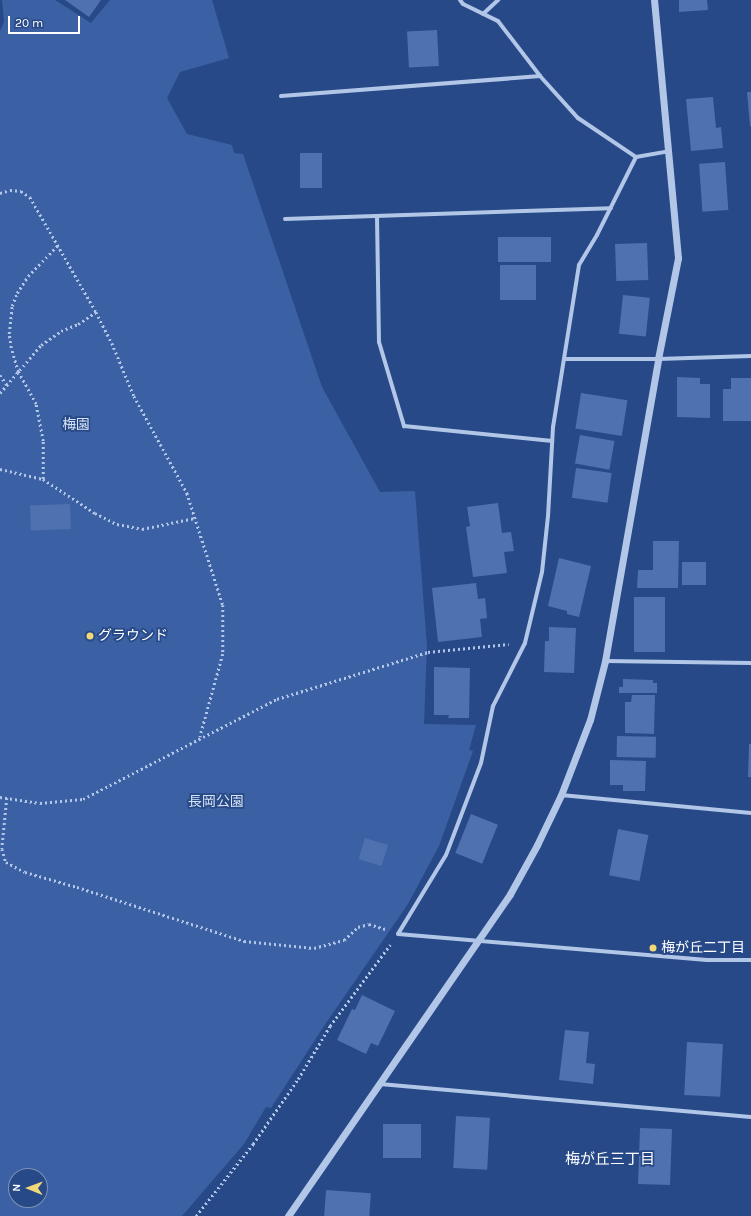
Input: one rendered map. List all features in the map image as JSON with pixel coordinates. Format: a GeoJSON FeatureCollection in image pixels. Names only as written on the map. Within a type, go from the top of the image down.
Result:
{"type":"FeatureCollection","features":[{"type":"Feature","properties":{"kind":"street"},"geometry":{"type":"LineString","coordinates":[[460,0],[463,4],[498,21],[540,76],[578,118],[636,156],[669,152]]}},
{"type":"Feature","properties":{"kind":"street"},"geometry":{"type":"LineString","coordinates":[[483,14],[498,0]]}},
{"type":"Feature","properties":{"kind":"street"},"geometry":{"type":"LineString","coordinates":[[288,1216],[479,940],[524,870],[561,795],[590,720],[605,661],[658,359],[678,258],[654,0]]}},
{"type":"Feature","properties":{"kind":"street"},"geometry":{"type":"LineString","coordinates":[[281,96],[540,76]]}},
{"type":"Feature","properties":{"kind":"street"},"geometry":{"type":"LineString","coordinates":[[636,156],[611,208],[580,266],[552,441],[548,516],[542,572],[525,643],[494,701],[487,728],[481,763],[446,855],[398,934],[707,960],[751,960]]}},
{"type":"Feature","properties":{"kind":"street"},"geometry":{"type":"LineString","coordinates":[[285,219],[611,208]]}},
{"type":"Feature","properties":{"kind":"street"},"geometry":{"type":"LineString","coordinates":[[377,216],[379,342],[404,426],[552,441]]}},
{"type":"Feature","properties":{"kind":"street"},"geometry":{"type":"LineString","coordinates":[[565,359],[658,359],[751,356]]}},
{"type":"Feature","properties":{"kind":"street"},"geometry":{"type":"LineString","coordinates":[[605,661],[751,663]]}},
{"type":"Feature","properties":{"kind":"street"},"geometry":{"type":"LineString","coordinates":[[561,795],[751,813]]}},
{"type":"Feature","properties":{"kind":"street"},"geometry":{"type":"LineString","coordinates":[[380,1084],[751,1118]]}},
{"type":"Feature","properties":{"kind":"path"},"geometry":{"type":"LineString","coordinates":[[0,193],[21,190],[30,197],[96,312],[134,396],[188,493],[223,605],[223,654],[200,737]]}},
{"type":"Feature","properties":{"kind":"path"},"geometry":{"type":"LineString","coordinates":[[43,479],[43,441],[36,404],[18,372],[10,348],[9,334],[12,306],[17,294],[28,276],[58,244]]}},
{"type":"Feature","properties":{"kind":"path"},"geometry":{"type":"LineString","coordinates":[[0,393],[8,386],[41,345],[61,331],[78,324],[96,312]]}},
{"type":"Feature","properties":{"kind":"path"},"geometry":{"type":"LineString","coordinates":[[0,375],[8,386]]}},
{"type":"Feature","properties":{"kind":"path"},"geometry":{"type":"LineString","coordinates":[[0,469],[43,479],[95,513],[117,524],[142,529],[195,518]]}},
{"type":"Feature","properties":{"kind":"path"},"geometry":{"type":"LineString","coordinates":[[0,797],[40,803],[83,799],[200,737],[277,699],[428,652],[525,643]]}},
{"type":"Feature","properties":{"kind":"path"},"geometry":{"type":"LineString","coordinates":[[8,798],[2,849],[6,862],[25,872],[244,941],[314,948],[328,946],[344,940],[358,927],[369,924],[398,934],[330,1026],[298,1079],[253,1144],[196,1216]]}},
{"type":"Feature","properties":{"kind":"green space","name":"長岡公園"},"geometry":{"type":"Polygon","coordinates":[[[2,0],[55,0],[91,23],[110,0],[212,0],[229,58],[180,72],[167,98],[187,134],[232,145],[234,153],[243,154],[322,387],[380,492],[415,491],[427,646],[424,724],[476,725],[469,750],[473,751],[439,846],[408,904],[324,1026],[271,1108],[266,1107],[244,1144],[182,1216],[0,1216],[0,31],[4,22],[2,0]]]}},
{"type":"Feature","properties":{"kind":"building"},"geometry":{"type":"Polygon","coordinates":[[[65,0],[101,0],[89,17],[65,0]]]}},
{"type":"Feature","properties":{"kind":"building"},"geometry":{"type":"Polygon","coordinates":[[[679,0],[707,0],[708,10],[679,12],[679,0]]]}},
{"type":"Feature","properties":{"kind":"building"},"geometry":{"type":"Polygon","coordinates":[[[437,30],[439,66],[409,68],[407,32],[437,30]]]}},
{"type":"Feature","properties":{"kind":"building"},"geometry":{"type":"Polygon","coordinates":[[[747,92],[751,92],[751,126],[750,126],[747,92]]]}},
{"type":"Feature","properties":{"kind":"building"},"geometry":{"type":"Polygon","coordinates":[[[713,97],[716,128],[721,127],[723,148],[691,151],[686,99],[713,97]]]}},
{"type":"Feature","properties":{"kind":"building"},"geometry":{"type":"Polygon","coordinates":[[[300,153],[322,153],[322,188],[300,188],[300,153]]]}},
{"type":"Feature","properties":{"kind":"building"},"geometry":{"type":"Polygon","coordinates":[[[725,162],[728,210],[702,212],[699,164],[725,162]]]}},
{"type":"Feature","properties":{"kind":"building"},"geometry":{"type":"Polygon","coordinates":[[[498,237],[551,237],[551,262],[498,262],[498,237]]]}},
{"type":"Feature","properties":{"kind":"building"},"geometry":{"type":"Polygon","coordinates":[[[647,243],[648,280],[616,281],[615,244],[647,243]]]}},
{"type":"Feature","properties":{"kind":"building"},"geometry":{"type":"Polygon","coordinates":[[[500,265],[536,265],[536,300],[500,300],[500,265]]]}},
{"type":"Feature","properties":{"kind":"building"},"geometry":{"type":"Polygon","coordinates":[[[623,295],[650,298],[646,337],[619,334],[623,295]]]}},
{"type":"Feature","properties":{"kind":"building"},"geometry":{"type":"Polygon","coordinates":[[[677,377],[700,378],[700,384],[710,384],[710,418],[677,417],[677,377]]]}},
{"type":"Feature","properties":{"kind":"building"},"geometry":{"type":"Polygon","coordinates":[[[731,378],[751,378],[751,421],[723,421],[723,389],[731,389],[731,378]]]}},
{"type":"Feature","properties":{"kind":"building"},"geometry":{"type":"Polygon","coordinates":[[[581,393],[627,400],[622,436],[575,429],[581,393]]]}},
{"type":"Feature","properties":{"kind":"building"},"geometry":{"type":"Polygon","coordinates":[[[580,435],[614,441],[609,470],[575,464],[580,435]]]}},
{"type":"Feature","properties":{"kind":"building"},"geometry":{"type":"Polygon","coordinates":[[[576,468],[612,473],[607,503],[572,498],[576,468]]]}},
{"type":"Feature","properties":{"kind":"building"},"geometry":{"type":"Polygon","coordinates":[[[498,503],[502,533],[511,532],[514,551],[504,552],[507,573],[473,577],[466,527],[470,526],[467,507],[498,503]]]}},
{"type":"Feature","properties":{"kind":"building"},"geometry":{"type":"Polygon","coordinates":[[[70,504],[71,529],[31,530],[30,505],[70,504]]]}},
{"type":"Feature","properties":{"kind":"building"},"geometry":{"type":"Polygon","coordinates":[[[653,541],[679,541],[678,588],[637,588],[638,570],[653,570],[653,541]]]}},
{"type":"Feature","properties":{"kind":"building"},"geometry":{"type":"Polygon","coordinates":[[[559,558],[591,566],[579,617],[567,614],[567,611],[548,606],[559,558]]]}},
{"type":"Feature","properties":{"kind":"building"},"geometry":{"type":"Polygon","coordinates":[[[682,562],[706,562],[706,585],[682,585],[682,562]]]}},
{"type":"Feature","properties":{"kind":"building"},"geometry":{"type":"Polygon","coordinates":[[[476,583],[478,599],[485,598],[487,618],[480,619],[482,637],[438,642],[432,588],[476,583]]]}},
{"type":"Feature","properties":{"kind":"building"},"geometry":{"type":"Polygon","coordinates":[[[634,597],[665,597],[665,652],[634,652],[634,597]]]}},
{"type":"Feature","properties":{"kind":"building"},"geometry":{"type":"Polygon","coordinates":[[[549,627],[576,628],[574,673],[544,672],[545,641],[549,641],[549,627]]]}},
{"type":"Feature","properties":{"kind":"building"},"geometry":{"type":"Polygon","coordinates":[[[434,667],[470,668],[469,718],[448,718],[449,715],[434,715],[434,667]]]}},
{"type":"Feature","properties":{"kind":"building"},"geometry":{"type":"Polygon","coordinates":[[[623,679],[653,680],[653,683],[657,683],[657,693],[619,693],[619,687],[623,687],[623,679]]]}},
{"type":"Feature","properties":{"kind":"building"},"geometry":{"type":"Polygon","coordinates":[[[632,695],[655,695],[654,734],[625,733],[625,702],[631,702],[632,695]]]}},
{"type":"Feature","properties":{"kind":"building"},"geometry":{"type":"Polygon","coordinates":[[[617,736],[656,737],[656,758],[617,757],[617,736]]]}},
{"type":"Feature","properties":{"kind":"building"},"geometry":{"type":"Polygon","coordinates":[[[749,744],[751,744],[751,777],[748,777],[749,744]]]}},
{"type":"Feature","properties":{"kind":"building"},"geometry":{"type":"Polygon","coordinates":[[[610,760],[646,761],[645,791],[623,791],[623,785],[610,785],[610,760]]]}},
{"type":"Feature","properties":{"kind":"building"},"geometry":{"type":"Polygon","coordinates":[[[471,814],[498,825],[482,864],[455,853],[471,814]]]}},
{"type":"Feature","properties":{"kind":"building"},"geometry":{"type":"Polygon","coordinates":[[[618,829],[648,835],[639,881],[609,875],[618,829]]]}},
{"type":"Feature","properties":{"kind":"building"},"geometry":{"type":"Polygon","coordinates":[[[365,838],[388,845],[382,866],[359,859],[365,838]]]}},
{"type":"Feature","properties":{"kind":"building"},"geometry":{"type":"Polygon","coordinates":[[[362,995],[395,1011],[378,1046],[371,1043],[366,1054],[337,1040],[352,1009],[355,1010],[362,995]]]}},
{"type":"Feature","properties":{"kind":"building"},"geometry":{"type":"Polygon","coordinates":[[[565,1030],[589,1032],[586,1063],[595,1064],[593,1084],[559,1080],[565,1030]]]}},
{"type":"Feature","properties":{"kind":"building"},"geometry":{"type":"Polygon","coordinates":[[[687,1042],[723,1044],[720,1097],[684,1095],[687,1042]]]}},
{"type":"Feature","properties":{"kind":"building"},"geometry":{"type":"Polygon","coordinates":[[[456,1116],[490,1118],[487,1170],[453,1168],[456,1116]]]}},
{"type":"Feature","properties":{"kind":"building"},"geometry":{"type":"Polygon","coordinates":[[[383,1124],[421,1124],[421,1158],[383,1158],[383,1124]]]}},
{"type":"Feature","properties":{"kind":"building"},"geometry":{"type":"Polygon","coordinates":[[[640,1128],[672,1129],[670,1185],[638,1184],[640,1128]]]}},
{"type":"Feature","properties":{"kind":"building"},"geometry":{"type":"Polygon","coordinates":[[[326,1190],[371,1193],[369,1216],[324,1216],[326,1190]]]}},
{"type":"Feature","properties":{"kind":"place","name":"グラウンド"},"geometry":{"type":"Point","coordinates":[90,636]}},
{"type":"Feature","properties":{"kind":"place","name":"梅が丘二丁目"},"geometry":{"type":"Point","coordinates":[653,948]}},
{"type":"Feature","properties":{"kind":"district","name":"梅が丘三丁目"},"geometry":{"type":"Point","coordinates":[610,1160]}},
{"type":"Feature","properties":{"kind":"park label","name":"梅園"},"geometry":{"type":"Point","coordinates":[76,425]}}]}
